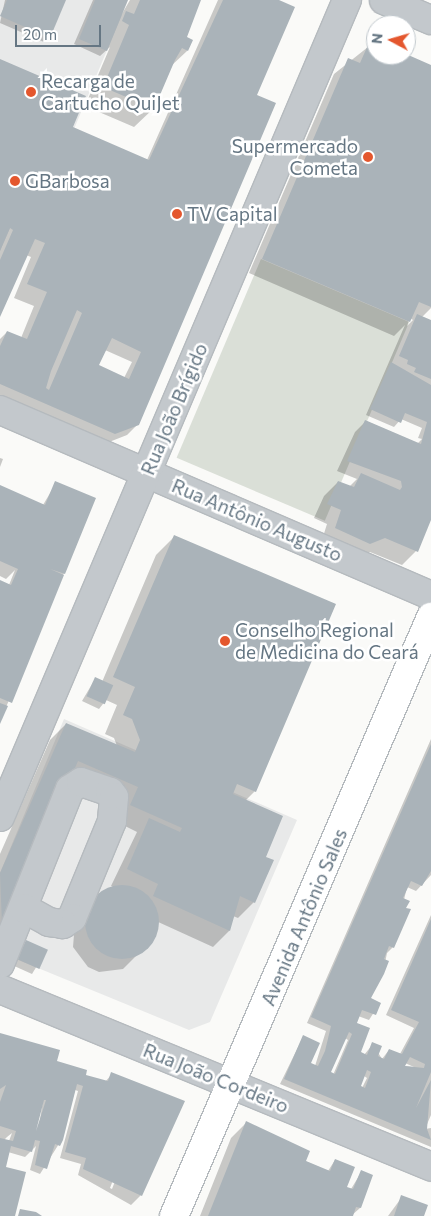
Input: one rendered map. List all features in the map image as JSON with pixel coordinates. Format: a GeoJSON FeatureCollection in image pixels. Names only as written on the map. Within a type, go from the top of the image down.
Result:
{"type":"FeatureCollection","features":[{"type":"Feature","properties":{"kind":"main road","name":"Avenida Antônio Sales"},"geometry":{"type":"LineString","coordinates":[[174,1216],[233,1084],[431,617]]}},
{"type":"Feature","properties":{"kind":"street","name":"Rua João Brígido"},"geometry":{"type":"LineString","coordinates":[[0,817],[347,0]]}},
{"type":"Feature","properties":{"kind":"street"},"geometry":{"type":"LineString","coordinates":[[384,0],[431,20]]}},
{"type":"Feature","properties":{"kind":"street","name":"Rua Antônio Augusto"},"geometry":{"type":"LineString","coordinates":[[0,410],[431,596]]}},
{"type":"Feature","properties":{"kind":"street"},"geometry":{"type":"LineString","coordinates":[[0,964],[70,789],[81,782],[110,792],[115,807],[112,821],[72,918],[63,924],[49,922],[24,908]]}},
{"type":"Feature","properties":{"kind":"street","name":"Rua João Cordeiro"},"geometry":{"type":"LineString","coordinates":[[0,989],[431,1167]]}},
{"type":"Feature","properties":{"kind":"shaded area"},"geometry":{"type":"Polygon","coordinates":[[[0,0],[128,0],[69,141],[10,228],[0,251],[0,0]]]}},
{"type":"Feature","properties":{"kind":"shaded area"},"geometry":{"type":"Polygon","coordinates":[[[261,259],[409,322],[325,521],[177,458],[261,259]]]}},
{"type":"Feature","properties":{"kind":"shaded area"},"geometry":{"type":"Polygon","coordinates":[[[64,719],[297,820],[210,1022],[189,1030],[16,959],[29,933],[0,924],[0,873],[64,719]]]}},
{"type":"Feature","properties":{"kind":"building"},"geometry":{"type":"Polygon","coordinates":[[[7,0],[66,0],[50,38],[0,16],[7,0]]]}},
{"type":"Feature","properties":{"kind":"building"},"geometry":{"type":"Polygon","coordinates":[[[95,0],[128,0],[107,51],[79,39],[95,0]]]}},
{"type":"Feature","properties":{"kind":"building"},"geometry":{"type":"Polygon","coordinates":[[[140,0],[201,0],[187,37],[193,40],[188,51],[182,48],[175,60],[154,109],[103,87],[129,25],[122,21],[126,11],[134,14],[140,0]]]}},
{"type":"Feature","properties":{"kind":"building"},"geometry":{"type":"Polygon","coordinates":[[[223,0],[279,0],[295,7],[257,95],[276,103],[139,425],[115,434],[0,384],[0,346],[7,331],[27,339],[47,292],[27,284],[45,243],[35,239],[0,317],[0,260],[13,230],[10,228],[0,251],[0,59],[86,96],[73,127],[149,160],[223,0]],[[77,310],[51,371],[46,388],[49,390],[82,313],[77,310]],[[112,338],[99,365],[129,379],[141,352],[112,338]]]}},
{"type":"Feature","properties":{"kind":"building","name":"Supermercado Cometa"},"geometry":{"type":"Polygon","coordinates":[[[366,50],[366,65],[416,65],[416,58],[431,65],[431,307],[419,302],[410,322],[262,259],[348,58],[360,63],[366,50]]]}},
{"type":"Feature","properties":{"kind":"building"},"geometry":{"type":"Polygon","coordinates":[[[417,314],[431,320],[431,379],[414,372],[416,368],[407,364],[408,360],[399,356],[417,314]]]}},
{"type":"Feature","properties":{"kind":"building"},"geometry":{"type":"Polygon","coordinates":[[[391,362],[431,385],[431,520],[418,552],[385,538],[370,544],[335,528],[341,510],[327,504],[338,481],[354,487],[361,473],[400,490],[402,487],[401,481],[347,461],[365,420],[421,444],[427,422],[405,413],[401,423],[370,409],[391,362]]]}},
{"type":"Feature","properties":{"kind":"building"},"geometry":{"type":"Polygon","coordinates":[[[55,481],[96,498],[65,574],[50,569],[64,575],[12,703],[0,698],[0,580],[11,585],[18,569],[0,561],[0,485],[45,505],[55,481]]]}},
{"type":"Feature","properties":{"kind":"building","name":"Conselho Regional de Medicina do Ceará"},"geometry":{"type":"Polygon","coordinates":[[[174,535],[336,604],[256,792],[237,784],[233,794],[283,816],[266,857],[274,860],[255,903],[240,896],[230,931],[153,896],[158,884],[127,869],[149,818],[180,832],[182,828],[130,805],[138,787],[78,761],[21,892],[2,925],[0,873],[66,723],[135,752],[140,740],[132,719],[123,715],[135,687],[113,677],[174,535]]]}},
{"type":"Feature","properties":{"kind":"building"},"geometry":{"type":"Polygon","coordinates":[[[95,677],[113,685],[105,704],[86,696],[95,677]]]}},
{"type":"Feature","properties":{"kind":"building"},"geometry":{"type":"Polygon","coordinates":[[[0,703],[8,706],[0,724],[0,703]]]}},
{"type":"Feature","properties":{"kind":"building"},"geometry":{"type":"Polygon","coordinates":[[[431,744],[431,871],[422,886],[411,881],[403,898],[410,901],[406,908],[411,909],[394,948],[389,946],[384,959],[389,961],[371,998],[381,1003],[376,1015],[362,1010],[357,1023],[370,1028],[361,1052],[367,1055],[372,1042],[382,1046],[378,1056],[384,1059],[389,1049],[402,1054],[419,1022],[391,1010],[431,919],[431,1072],[416,1108],[431,1080],[427,1129],[431,1140],[284,1079],[303,1035],[320,1043],[311,1063],[318,1066],[325,1051],[331,1026],[311,1017],[431,744]],[[349,1032],[331,1072],[335,1074],[352,1034],[349,1032]],[[410,1057],[405,1066],[424,1068],[425,1064],[410,1057]],[[367,1070],[361,1086],[365,1088],[371,1072],[367,1070]]]}},
{"type":"Feature","properties":{"kind":"building"},"geometry":{"type":"Polygon","coordinates":[[[122,885],[136,888],[148,896],[156,908],[159,922],[156,936],[148,948],[136,956],[122,959],[108,956],[96,948],[88,936],[85,922],[88,908],[96,896],[108,888],[122,885]]]}},
{"type":"Feature","properties":{"kind":"building"},"geometry":{"type":"Polygon","coordinates":[[[26,940],[48,950],[39,969],[17,959],[26,940]]]}},
{"type":"Feature","properties":{"kind":"building"},"geometry":{"type":"Polygon","coordinates":[[[0,1033],[60,1050],[57,1061],[87,1070],[86,1075],[108,1081],[111,1072],[185,1101],[142,1196],[83,1169],[86,1158],[65,1152],[83,1086],[77,1084],[63,1140],[60,1146],[55,1144],[47,1169],[35,1165],[40,1141],[35,1140],[32,1152],[11,1146],[6,1167],[26,1172],[15,1216],[0,1216],[0,1138],[13,1141],[16,1131],[0,1126],[0,1102],[6,1085],[0,1089],[0,1033]],[[44,1100],[36,1131],[46,1100],[44,1100]]]}},
{"type":"Feature","properties":{"kind":"building"},"geometry":{"type":"Polygon","coordinates":[[[246,1121],[310,1151],[306,1161],[330,1171],[335,1159],[355,1167],[347,1187],[353,1189],[361,1170],[373,1175],[361,1208],[356,1207],[353,1216],[208,1216],[246,1121]]]}},
{"type":"Feature","properties":{"kind":"building"},"geometry":{"type":"Polygon","coordinates":[[[401,1195],[428,1205],[424,1216],[394,1216],[401,1195]]]}},
{"type":"Feature","properties":{"kind":"building"},"geometry":{"type":"Polygon","coordinates":[[[20,1209],[36,1212],[42,1216],[18,1216],[20,1209]]]}},
{"type":"Feature","properties":{"kind":"place","name":"Recarga de Cartucho QuiJet"},"geometry":{"type":"Point","coordinates":[31,92]}},
{"type":"Feature","properties":{"kind":"place","name":"Supermercado Cometa"},"geometry":{"type":"Point","coordinates":[368,157]}},
{"type":"Feature","properties":{"kind":"place","name":"GBarbosa"},"geometry":{"type":"Point","coordinates":[15,181]}},
{"type":"Feature","properties":{"kind":"place","name":"TV Capital"},"geometry":{"type":"Point","coordinates":[177,214]}},
{"type":"Feature","properties":{"kind":"place","name":"Conselho Regional de Medicina do Ceará"},"geometry":{"type":"Point","coordinates":[225,641]}}]}
